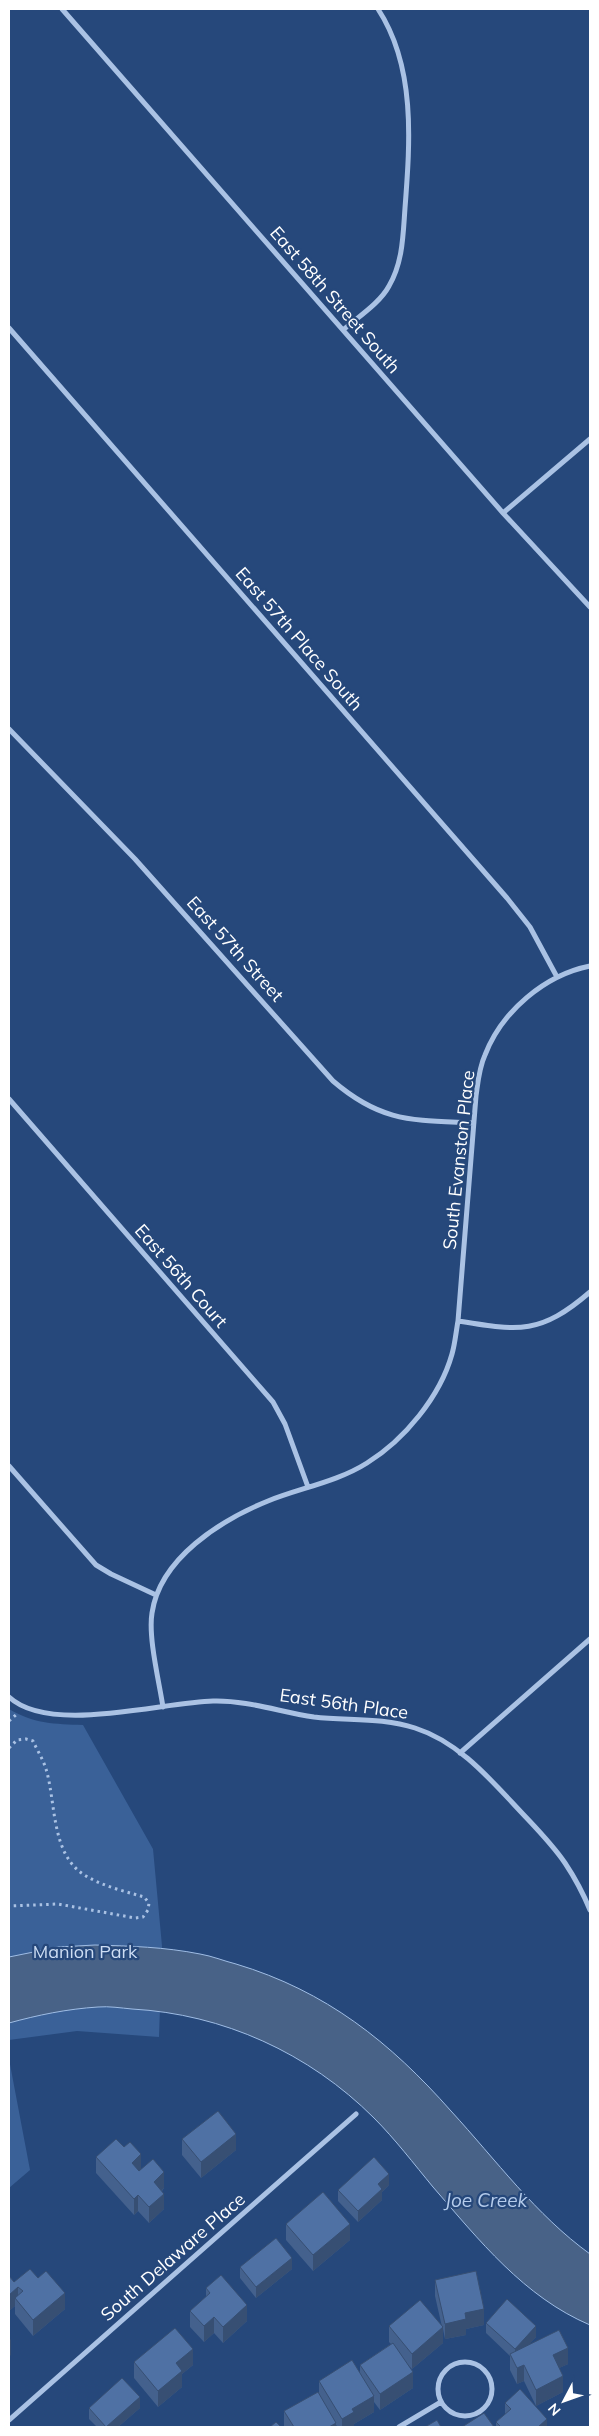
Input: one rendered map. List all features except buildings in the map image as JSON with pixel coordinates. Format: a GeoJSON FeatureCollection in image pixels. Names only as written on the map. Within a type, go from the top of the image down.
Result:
{"type":"FeatureCollection","features":[{"type":"Feature","properties":{"kind":"street","name":"East 58th Street South"},"geometry":{"type":"LineString","coordinates":[[62,9],[503,513],[590,607]]}},
{"type":"Feature","properties":{"kind":"street"},"geometry":{"type":"LineString","coordinates":[[343,330],[389,287],[398,268],[402,244],[408,149],[408,106],[399,58],[392,36],[378,9]]}},
{"type":"Feature","properties":{"kind":"street","name":"East 57th Place South"},"geometry":{"type":"LineString","coordinates":[[9,328],[507,898],[530,927],[557,977]]}},
{"type":"Feature","properties":{"kind":"street"},"geometry":{"type":"LineString","coordinates":[[503,513],[590,438]]}},
{"type":"Feature","properties":{"kind":"street","name":"East 57th Street"},"geometry":{"type":"LineString","coordinates":[[9,729],[135,859],[333,1081],[366,1105],[401,1118],[474,1123]]}},
{"type":"Feature","properties":{"kind":"street","name":"South Evanston Place"},"geometry":{"type":"LineString","coordinates":[[156,1595],[170,1570],[220,1527],[268,1501],[343,1475],[366,1464],[401,1436],[416,1418],[443,1377],[452,1355],[458,1321],[479,1073],[485,1054],[497,1032],[515,1009],[534,991],[557,977],[590,966]]}},
{"type":"Feature","properties":{"kind":"street","name":"East 56th Court"},"geometry":{"type":"LineString","coordinates":[[9,1099],[273,1402],[285,1424],[308,1486]]}},
{"type":"Feature","properties":{"kind":"street"},"geometry":{"type":"LineString","coordinates":[[458,1321],[522,1329],[542,1324],[559,1315],[590,1292]]}},
{"type":"Feature","properties":{"kind":"street"},"geometry":{"type":"LineString","coordinates":[[9,1466],[96,1565],[156,1595],[152,1614],[152,1635],[163,1707]]}},
{"type":"Feature","properties":{"kind":"street"},"geometry":{"type":"LineString","coordinates":[[460,1753],[590,1639]]}},
{"type":"Feature","properties":{"kind":"street","name":"East 56th Place"},"geometry":{"type":"LineString","coordinates":[[9,1697],[22,1706],[51,1714],[104,1714],[213,1701],[235,1702],[314,1717],[394,1722],[416,1728],[439,1739],[482,1771],[546,1839],[579,1886],[590,1910]]}},
{"type":"Feature","properties":{"kind":"street","name":"South Delaware Place"},"geometry":{"type":"LineString","coordinates":[[9,2420],[356,2114]]}},
{"type":"Feature","properties":{"kind":"street"},"geometry":{"type":"LineString","coordinates":[[461,2361],[475,2363],[490,2376],[493,2386],[490,2400],[485,2408],[476,2414],[466,2416],[456,2414],[447,2409],[441,2402],[438,2394],[439,2381],[444,2371],[451,2365],[461,2361]]}},
{"type":"Feature","properties":{"kind":"street"},"geometry":{"type":"LineString","coordinates":[[399,2427],[441,2402]]}},
{"type":"Feature","properties":{"kind":"path"},"geometry":{"type":"LineString","coordinates":[[9,1721],[18,1712]]}},
{"type":"Feature","properties":{"kind":"path"},"geometry":{"type":"LineString","coordinates":[[9,1748],[17,1740],[26,1739],[33,1741],[46,1768],[59,1834],[69,1861],[83,1874],[99,1882],[144,1897],[149,1903],[148,1910],[143,1917],[135,1918],[58,1904],[9,1906]]}},
{"type":"Feature","properties":{"kind":"green space","name":"Manion Park"},"geometry":{"type":"Polygon","coordinates":[[[9,1709],[27,1718],[36,1720],[83,1725],[153,1849],[162,1946],[159,2037],[77,2031],[9,2040],[9,1709]]]}},
{"type":"Feature","properties":{"kind":"green space"},"geometry":{"type":"Polygon","coordinates":[[[9,2059],[30,2170],[9,2188],[9,2059]]]}},
{"type":"Feature","properties":{"kind":"water","name":"Joe Creek"},"geometry":{"type":"Polygon","coordinates":[[[95,1945],[134,1946],[204,1955],[269,1975],[327,2004],[380,2041],[428,2086],[534,2205],[570,2239],[590,2254],[590,2325],[566,2313],[523,2283],[485,2247],[374,2118],[322,2074],[293,2056],[263,2041],[231,2029],[199,2019],[166,2012],[98,2007],[75,2009],[9,2023],[9,1957],[58,1947],[95,1945]]]}}]}
